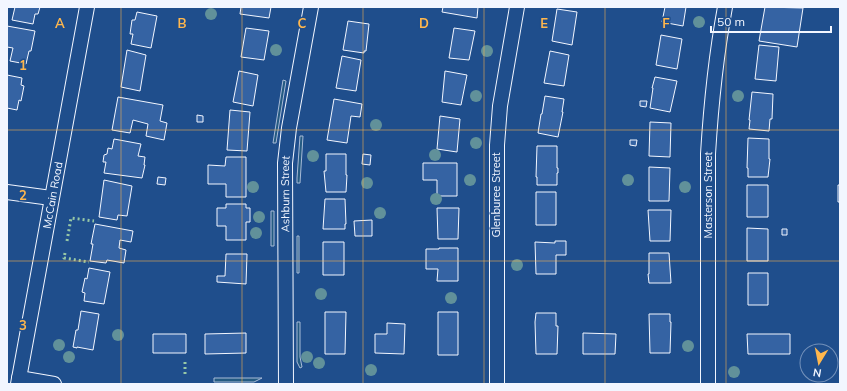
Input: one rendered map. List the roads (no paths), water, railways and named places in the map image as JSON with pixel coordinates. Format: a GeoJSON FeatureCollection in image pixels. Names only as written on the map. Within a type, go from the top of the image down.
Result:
{"type":"FeatureCollection","features":[{"type":"Feature","properties":{"kind":"street","name":"McCain Road"},"geometry":{"type":"LineString","coordinates":[[19,381],[51,198],[87,7]]}},
{"type":"Feature","properties":{"kind":"street","name":"Ashburn Street"},"geometry":{"type":"LineString","coordinates":[[286,384],[285,157],[311,7]]}},
{"type":"Feature","properties":{"kind":"street","name":"Glenburee Street"},"geometry":{"type":"LineString","coordinates":[[497,384],[497,145],[500,106],[518,7]]}},
{"type":"Feature","properties":{"kind":"street","name":"Masterson Street"},"geometry":{"type":"LineString","coordinates":[[708,384],[708,154],[716,62],[725,7]]}},
{"type":"Feature","properties":{"kind":"street"},"geometry":{"type":"LineString","coordinates":[[7,192],[51,198]]}},
{"type":"Feature","properties":{"kind":"street"},"geometry":{"type":"LineString","coordinates":[[19,381],[54,384]]}}]}
